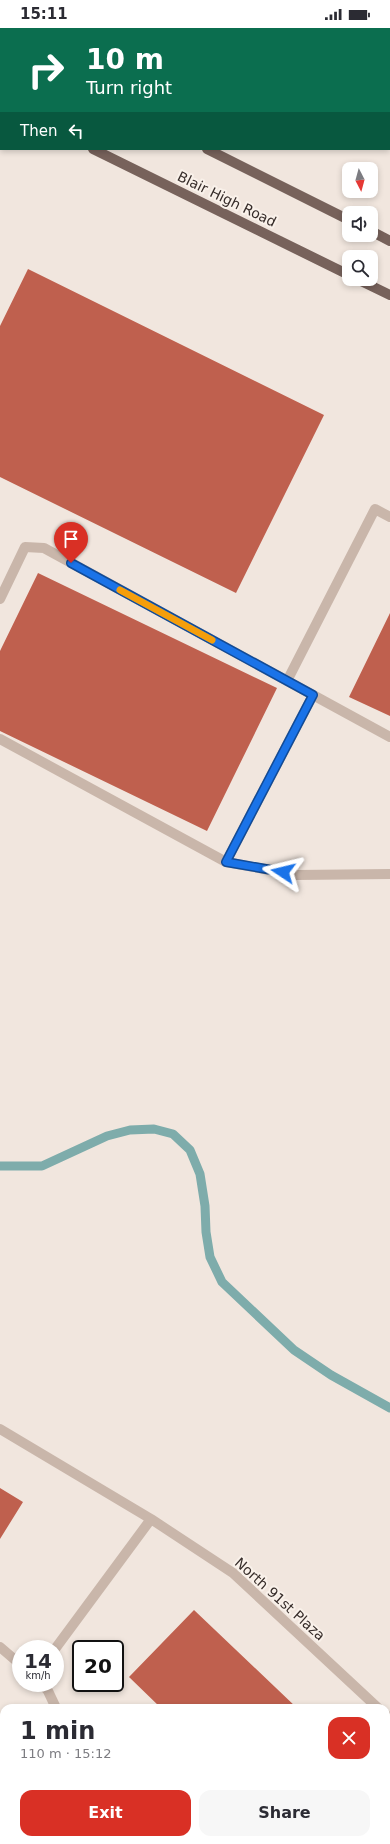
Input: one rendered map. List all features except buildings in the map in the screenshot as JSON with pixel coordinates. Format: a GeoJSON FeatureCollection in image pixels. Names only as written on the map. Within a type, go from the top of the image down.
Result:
{"type":"FeatureCollection","features":[{"type":"Feature","properties":{"kind":"main road","name":"Blair High Road"},"geometry":{"type":"LineString","coordinates":[[94,150],[342,272]]}},
{"type":"Feature","properties":{"kind":"main road"},"geometry":{"type":"LineString","coordinates":[[210,150],[342,216]]}},
{"type":"Feature","properties":{"kind":"main road"},"geometry":{"type":"LineString","coordinates":[[378,235],[390,241]]}},
{"type":"Feature","properties":{"kind":"main road"},"geometry":{"type":"LineString","coordinates":[[371,286],[390,295]]}},
{"type":"Feature","properties":{"kind":"street"},"geometry":{"type":"LineString","coordinates":[[287,681],[375,509],[390,517]]}},
{"type":"Feature","properties":{"kind":"street"},"geometry":{"type":"LineString","coordinates":[[0,599],[25,547],[44,548],[390,737]]}},
{"type":"Feature","properties":{"kind":"street"},"geometry":{"type":"LineString","coordinates":[[226,862],[313,695]]}},
{"type":"Feature","properties":{"kind":"street"},"geometry":{"type":"LineString","coordinates":[[0,739],[226,862],[297,874],[390,874]]}},
{"type":"Feature","properties":{"kind":"street","name":"North 91st Plaza"},"geometry":{"type":"LineString","coordinates":[[0,1429],[150,1518],[233,1573],[374,1704]]}},
{"type":"Feature","properties":{"kind":"street"},"geometry":{"type":"LineString","coordinates":[[62,1640],[150,1518]]}},
{"type":"Feature","properties":{"kind":"street"},"geometry":{"type":"LineString","coordinates":[[0,1647],[12,1657]]}},
{"type":"Feature","properties":{"kind":"street"},"geometry":{"type":"LineString","coordinates":[[48,1692],[54,1704]]}},
{"type":"Feature","properties":{"kind":"waterway"},"geometry":{"type":"LineString","coordinates":[[0,1166],[42,1166],[107,1136],[130,1130],[154,1129],[173,1134],[190,1150],[200,1174],[210,1257],[222,1282],[294,1350],[331,1375],[390,1408]]}},
{"type":"Feature","properties":{"kind":"slow traffic"},"geometry":{"type":"LineString","coordinates":[[120,590],[212,640]]}},
{"type":"Feature","properties":{"kind":"route"},"geometry":{"type":"LineString","coordinates":[[71,563],[313,695],[226,862],[283,872]]}}]}
